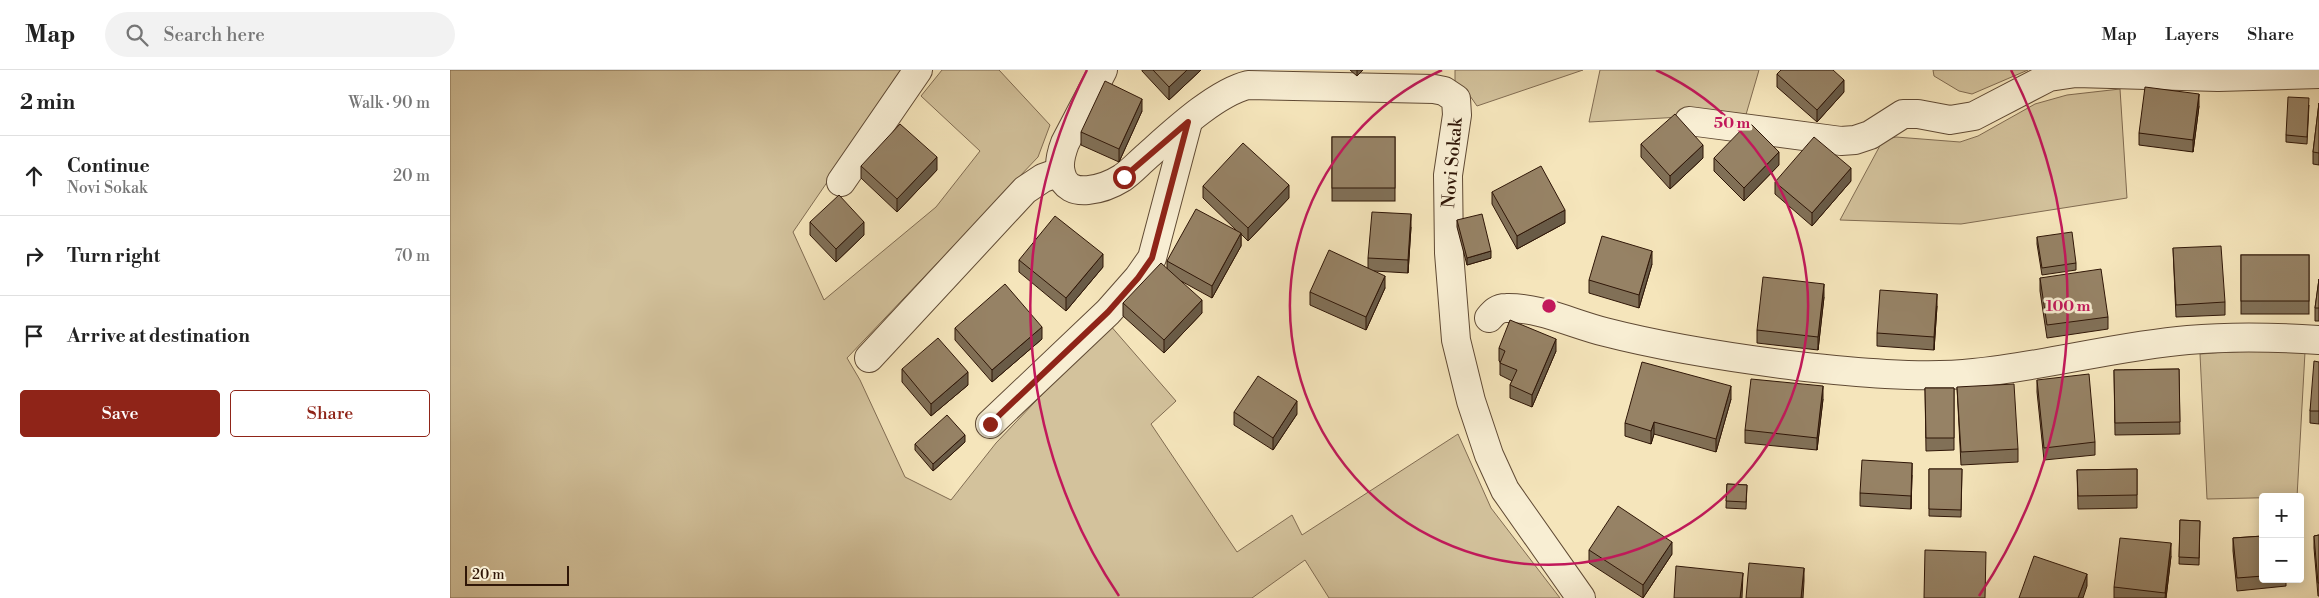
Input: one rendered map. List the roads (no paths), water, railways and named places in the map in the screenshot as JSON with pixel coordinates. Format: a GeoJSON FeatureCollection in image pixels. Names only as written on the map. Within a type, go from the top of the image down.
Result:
{"type":"FeatureCollection","features":[{"type":"Feature","properties":{"kind":"street"},"geometry":{"type":"LineString","coordinates":[[841,182],[918,70]]}},
{"type":"Feature","properties":{"kind":"street"},"geometry":{"type":"LineString","coordinates":[[869,358],[1025,190],[1043,178],[1060,172],[1065,142],[1104,70]]}},
{"type":"Feature","properties":{"kind":"street"},"geometry":{"type":"LineString","coordinates":[[1690,121],[1842,141],[1855,140],[1870,135],[1903,114],[1918,114],[1950,120],[1974,116],[2049,77],[2067,75],[2218,77],[2319,74]]}},
{"type":"Feature","properties":{"kind":"street","name":"Novi Sokak"},"geometry":{"type":"LineString","coordinates":[[1060,172],[1064,181],[1073,189],[1104,188],[1124,177],[1188,122],[1227,92],[1248,85],[1434,89],[1444,91],[1456,99],[1457,115],[1448,175],[1448,229],[1456,340],[1471,401],[1489,455],[1505,490],[1581,598]]}},
{"type":"Feature","properties":{"kind":"street"},"geometry":{"type":"LineString","coordinates":[[990,424],[1108,312],[1138,278],[1152,258],[1188,122]]}},
{"type":"Feature","properties":{"kind":"street"},"geometry":{"type":"LineString","coordinates":[[1489,318],[1496,310],[1506,308],[1531,310],[1604,332],[1681,348],[1796,366],[1940,375],[2005,370],[2186,340],[2275,337],[2319,340]]}}]}
